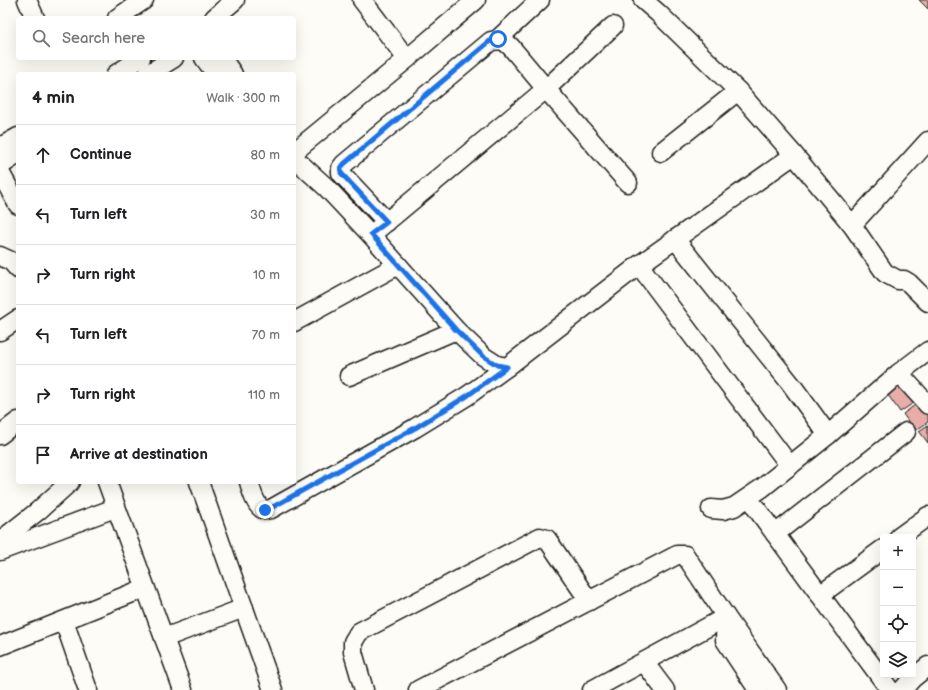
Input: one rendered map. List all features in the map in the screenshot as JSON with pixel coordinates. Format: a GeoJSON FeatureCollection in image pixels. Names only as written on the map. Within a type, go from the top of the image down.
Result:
{"type":"FeatureCollection","features":[{"type":"Feature","properties":{"kind":"street"},"geometry":{"type":"LineString","coordinates":[[26,0],[34,16]]}},
{"type":"Feature","properties":{"kind":"street"},"geometry":{"type":"LineString","coordinates":[[120,16],[144,0]]}},
{"type":"Feature","properties":{"kind":"street"},"geometry":{"type":"LineString","coordinates":[[216,16],[235,0]]}},
{"type":"Feature","properties":{"kind":"street"},"geometry":{"type":"LineString","coordinates":[[362,0],[407,59]]}},
{"type":"Feature","properties":{"kind":"street"},"geometry":{"type":"LineString","coordinates":[[296,150],[476,0]]}},
{"type":"Feature","properties":{"kind":"street"},"geometry":{"type":"LineString","coordinates":[[387,222],[341,173],[341,168],[490,41],[498,39],[540,0]]}},
{"type":"Feature","properties":{"kind":"street"},"geometry":{"type":"LineString","coordinates":[[643,0],[738,90],[852,225],[885,273],[898,280],[904,280],[909,283],[928,302]]}},
{"type":"Feature","properties":{"kind":"street"},"geometry":{"type":"LineString","coordinates":[[371,234],[546,89],[613,26]]}},
{"type":"Feature","properties":{"kind":"street"},"geometry":{"type":"LineString","coordinates":[[498,39],[503,40],[511,47],[628,183]]}},
{"type":"Feature","properties":{"kind":"street"},"geometry":{"type":"LineString","coordinates":[[119,72],[138,60]]}},
{"type":"Feature","properties":{"kind":"street"},"geometry":{"type":"LineString","coordinates":[[151,72],[171,60]]}},
{"type":"Feature","properties":{"kind":"street"},"geometry":{"type":"LineString","coordinates":[[206,60],[214,72]]}},
{"type":"Feature","properties":{"kind":"street"},"geometry":{"type":"LineString","coordinates":[[223,60],[232,72]]}},
{"type":"Feature","properties":{"kind":"street"},"geometry":{"type":"LineString","coordinates":[[661,152],[738,90]]}},
{"type":"Feature","properties":{"kind":"street"},"geometry":{"type":"LineString","coordinates":[[0,147],[16,138]]}},
{"type":"Feature","properties":{"kind":"street"},"geometry":{"type":"LineString","coordinates":[[852,225],[928,141]]}},
{"type":"Feature","properties":{"kind":"street"},"geometry":{"type":"LineString","coordinates":[[0,166],[16,155]]}},
{"type":"Feature","properties":{"kind":"street"},"geometry":{"type":"LineString","coordinates":[[250,484],[256,502],[261,508],[265,510],[271,508],[415,428],[467,396],[675,238],[794,155]]}},
{"type":"Feature","properties":{"kind":"street"},"geometry":{"type":"LineString","coordinates":[[296,160],[327,188],[371,234],[456,330],[483,356],[497,365],[507,367]]}},
{"type":"Feature","properties":{"kind":"street"},"geometry":{"type":"LineString","coordinates":[[0,172],[16,201]]}},
{"type":"Feature","properties":{"kind":"street"},"geometry":{"type":"LineString","coordinates":[[675,238],[791,384],[828,435]]}},
{"type":"Feature","properties":{"kind":"street"},"geometry":{"type":"LineString","coordinates":[[0,256],[12,261],[16,266]]}},
{"type":"Feature","properties":{"kind":"street"},"geometry":{"type":"LineString","coordinates":[[296,321],[398,265]]}},
{"type":"Feature","properties":{"kind":"street"},"geometry":{"type":"LineString","coordinates":[[639,265],[790,466]]}},
{"type":"Feature","properties":{"kind":"street"},"geometry":{"type":"LineString","coordinates":[[0,331],[16,320]]}},
{"type":"Feature","properties":{"kind":"street"},"geometry":{"type":"LineString","coordinates":[[349,376],[456,330]]}},
{"type":"Feature","properties":{"kind":"street"},"geometry":{"type":"LineString","coordinates":[[711,509],[723,510],[734,506],[762,488],[828,435],[899,373],[928,351]]}},
{"type":"Feature","properties":{"kind":"street"},"geometry":{"type":"LineString","coordinates":[[899,373],[928,405]]}},
{"type":"Feature","properties":{"kind":"street"},"geometry":{"type":"LineString","coordinates":[[0,434],[16,422]]}},
{"type":"Feature","properties":{"kind":"street"},"geometry":{"type":"LineString","coordinates":[[775,534],[906,432]]}},
{"type":"Feature","properties":{"kind":"street"},"geometry":{"type":"LineString","coordinates":[[0,541],[38,511],[68,484]]}},
{"type":"Feature","properties":{"kind":"street"},"geometry":{"type":"LineString","coordinates":[[108,484],[115,508],[183,690]]}},
{"type":"Feature","properties":{"kind":"street"},"geometry":{"type":"LineString","coordinates":[[200,484],[273,690]]}},
{"type":"Feature","properties":{"kind":"street"},"geometry":{"type":"LineString","coordinates":[[0,551],[115,508]]}},
{"type":"Feature","properties":{"kind":"street"},"geometry":{"type":"LineString","coordinates":[[756,508],[890,690]]}},
{"type":"Feature","properties":{"kind":"street"},"geometry":{"type":"LineString","coordinates":[[903,534],[928,516]]}},
{"type":"Feature","properties":{"kind":"street"},"geometry":{"type":"LineString","coordinates":[[364,690],[353,652],[353,642],[360,632],[540,537],[548,539],[589,601]]}},
{"type":"Feature","properties":{"kind":"street"},"geometry":{"type":"LineString","coordinates":[[820,595],[880,551]]}},
{"type":"Feature","properties":{"kind":"street"},"geometry":{"type":"LineString","coordinates":[[418,690],[677,555],[685,555],[726,618],[777,690]]}},
{"type":"Feature","properties":{"kind":"street"},"geometry":{"type":"LineString","coordinates":[[0,646],[145,588]]}},
{"type":"Feature","properties":{"kind":"street"},"geometry":{"type":"LineString","coordinates":[[164,638],[244,608]]}},
{"type":"Feature","properties":{"kind":"street"},"geometry":{"type":"LineString","coordinates":[[599,688],[726,618]]}},
{"type":"Feature","properties":{"kind":"street"},"geometry":{"type":"LineString","coordinates":[[726,618],[725,640],[758,690]]}},
{"type":"Feature","properties":{"kind":"street"},"geometry":{"type":"LineString","coordinates":[[64,621],[88,690]]}},
{"type":"Feature","properties":{"kind":"street"},"geometry":{"type":"LineString","coordinates":[[644,662],[664,690]]}},
{"type":"Feature","properties":{"kind":"street"},"geometry":{"type":"LineString","coordinates":[[902,690],[913,678],[928,666]]}},
{"type":"Feature","properties":{"kind":"building"},"geometry":{"type":"Polygon","coordinates":[[[919,0],[928,0],[928,9],[919,0]]]}},
{"type":"Feature","properties":{"kind":"building"},"geometry":{"type":"Polygon","coordinates":[[[905,382],[918,400],[900,412],[888,395],[905,382]]]}},
{"type":"Feature","properties":{"kind":"building"},"geometry":{"type":"Polygon","coordinates":[[[919,402],[928,414],[928,422],[915,431],[903,414],[919,402]]]}},
{"type":"Feature","properties":{"kind":"building"},"geometry":{"type":"Polygon","coordinates":[[[928,425],[928,443],[919,431],[928,425]]]}},
{"type":"Feature","properties":{"kind":"route"},"geometry":{"type":"LineString","coordinates":[[265,510],[415,428],[467,396],[507,367],[497,365],[483,356],[456,330],[371,234],[387,222],[341,173],[341,168],[344,164],[490,41],[498,39]]}}]}
